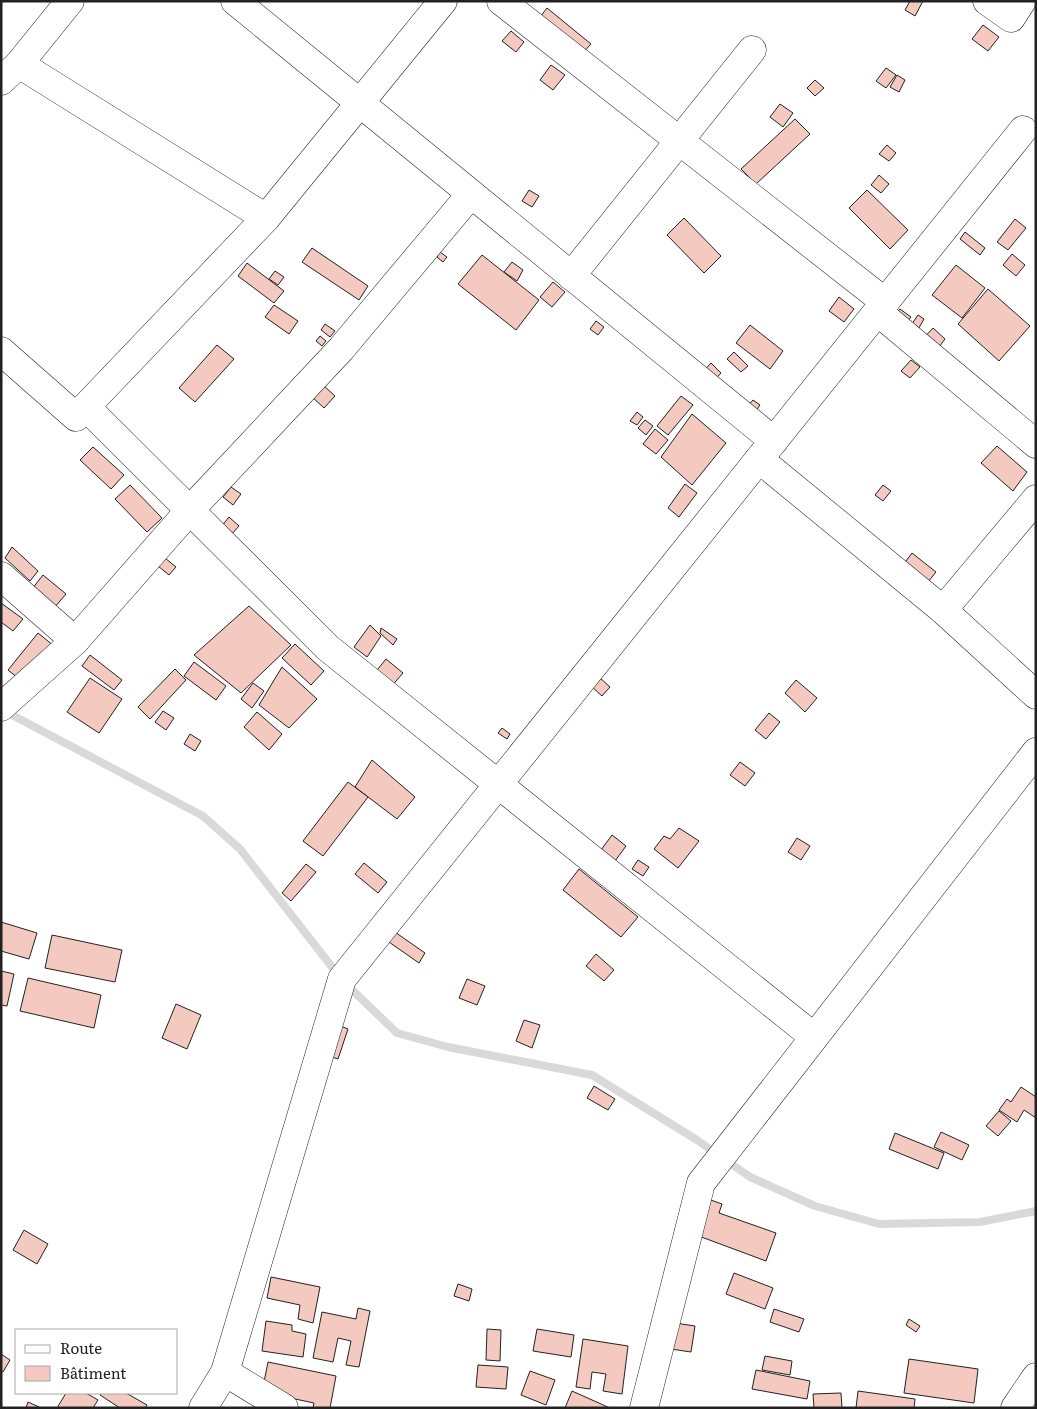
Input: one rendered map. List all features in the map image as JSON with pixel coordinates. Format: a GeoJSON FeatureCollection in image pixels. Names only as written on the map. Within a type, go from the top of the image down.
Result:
{"type":"FeatureCollection","features":[{"type":"Feature","properties":{"kind":"street"},"geometry":{"type":"LineString","coordinates":[[70,1],[10,73],[266,218]]}},
{"type":"Feature","properties":{"kind":"street"},"geometry":{"type":"LineString","coordinates":[[235,1],[571,276],[767,450],[1036,695]]}},
{"type":"Feature","properties":{"kind":"street"},"geometry":{"type":"LineString","coordinates":[[1,351],[76,417],[266,218],[442,1]]}},
{"type":"Feature","properties":{"kind":"street"},"geometry":{"type":"LineString","coordinates":[[501,1],[680,141],[882,307],[1036,444]]}},
{"type":"Feature","properties":{"kind":"street"},"geometry":{"type":"LineString","coordinates":[[987,1],[1011,18],[1022,1]]}},
{"type":"Feature","properties":{"kind":"street"},"geometry":{"type":"LineString","coordinates":[[571,276],[752,50]]}},
{"type":"Feature","properties":{"kind":"street"},"geometry":{"type":"LineString","coordinates":[[203,1408],[225,1372],[342,979],[1024,130]]}},
{"type":"Feature","properties":{"kind":"street"},"geometry":{"type":"LineString","coordinates":[[1,707],[75,641],[190,510],[341,349],[471,194]]}},
{"type":"Feature","properties":{"kind":"street"},"geometry":{"type":"LineString","coordinates":[[86,407],[328,648],[814,1036]]}},
{"type":"Feature","properties":{"kind":"street"},"geometry":{"type":"LineString","coordinates":[[943,610],[1036,498]]}},
{"type":"Feature","properties":{"kind":"street"},"geometry":{"type":"LineString","coordinates":[[1,576],[75,641]]}},
{"type":"Feature","properties":{"kind":"street"},"geometry":{"type":"LineString","coordinates":[[647,1407],[700,1183],[1036,752]]}},
{"type":"Feature","properties":{"kind":"street"},"geometry":{"type":"LineString","coordinates":[[225,1372],[284,1408]]}},
{"type":"Feature","properties":{"kind":"street"},"geometry":{"type":"LineString","coordinates":[[1015,1408],[1036,1377]]}},
{"type":"Feature","properties":{"kind":"building"},"geometry":{"type":"Polygon","coordinates":[[[910,1],[923,1],[915,16],[905,10],[910,1]]]}},
{"type":"Feature","properties":{"kind":"building"},"geometry":{"type":"Polygon","coordinates":[[[547,8],[591,44],[580,56],[537,21],[547,8]]]}},
{"type":"Feature","properties":{"kind":"building"},"geometry":{"type":"Polygon","coordinates":[[[983,25],[999,37],[988,51],[972,39],[983,25]]]}},
{"type":"Feature","properties":{"kind":"building"},"geometry":{"type":"Polygon","coordinates":[[[511,31],[524,42],[516,52],[502,41],[511,31]]]}},
{"type":"Feature","properties":{"kind":"building"},"geometry":{"type":"Polygon","coordinates":[[[551,65],[565,75],[553,90],[540,80],[551,65]]]}},
{"type":"Feature","properties":{"kind":"building"},"geometry":{"type":"Polygon","coordinates":[[[886,68],[896,75],[886,88],[876,81],[886,68]]]}},
{"type":"Feature","properties":{"kind":"building"},"geometry":{"type":"Polygon","coordinates":[[[897,75],[905,80],[899,92],[890,87],[897,75]]]}},
{"type":"Feature","properties":{"kind":"building"},"geometry":{"type":"Polygon","coordinates":[[[815,80],[824,88],[815,96],[807,88],[815,80]]]}},
{"type":"Feature","properties":{"kind":"building"},"geometry":{"type":"Polygon","coordinates":[[[780,104],[793,113],[783,127],[770,117],[780,104]]]}},
{"type":"Feature","properties":{"kind":"building"},"geometry":{"type":"Polygon","coordinates":[[[795,119],[810,134],[756,184],[741,169],[795,119]]]}},
{"type":"Feature","properties":{"kind":"building"},"geometry":{"type":"Polygon","coordinates":[[[887,145],[896,153],[889,161],[879,154],[887,145]]]}},
{"type":"Feature","properties":{"kind":"building"},"geometry":{"type":"Polygon","coordinates":[[[879,175],[889,184],[881,193],[871,185],[879,175]]]}},
{"type":"Feature","properties":{"kind":"building"},"geometry":{"type":"Polygon","coordinates":[[[529,190],[539,196],[532,207],[522,201],[529,190]]]}},
{"type":"Feature","properties":{"kind":"building"},"geometry":{"type":"Polygon","coordinates":[[[867,190],[908,230],[890,249],[849,208],[867,190]]]}},
{"type":"Feature","properties":{"kind":"building"},"geometry":{"type":"Polygon","coordinates":[[[684,218],[721,256],[704,273],[667,235],[684,218]]]}},
{"type":"Feature","properties":{"kind":"building"},"geometry":{"type":"Polygon","coordinates":[[[1015,219],[1026,228],[1008,250],[997,242],[1015,219]]]}},
{"type":"Feature","properties":{"kind":"building"},"geometry":{"type":"Polygon","coordinates":[[[965,232],[985,248],[980,255],[960,239],[965,232]]]}},
{"type":"Feature","properties":{"kind":"building"},"geometry":{"type":"Polygon","coordinates":[[[312,248],[368,286],[359,300],[302,262],[312,248]]]}},
{"type":"Feature","properties":{"kind":"building"},"geometry":{"type":"Polygon","coordinates":[[[440,252],[447,257],[443,262],[437,257],[440,252]]]}},
{"type":"Feature","properties":{"kind":"building"},"geometry":{"type":"Polygon","coordinates":[[[1012,254],[1025,265],[1016,276],[1003,265],[1012,254]]]}},
{"type":"Feature","properties":{"kind":"building"},"geometry":{"type":"Polygon","coordinates":[[[482,255],[539,300],[516,330],[458,284],[482,255]]]}},
{"type":"Feature","properties":{"kind":"building"},"geometry":{"type":"Polygon","coordinates":[[[512,262],[523,270],[517,281],[504,272],[512,262]]]}},
{"type":"Feature","properties":{"kind":"building"},"geometry":{"type":"Polygon","coordinates":[[[247,263],[284,291],[274,303],[238,276],[247,263]]]}},
{"type":"Feature","properties":{"kind":"building"},"geometry":{"type":"Polygon","coordinates":[[[956,265],[985,288],[962,318],[932,295],[956,265]]]}},
{"type":"Feature","properties":{"kind":"building"},"geometry":{"type":"Polygon","coordinates":[[[275,271],[284,277],[278,285],[269,279],[275,271]]]}},
{"type":"Feature","properties":{"kind":"building"},"geometry":{"type":"Polygon","coordinates":[[[553,282],[565,292],[552,307],[540,297],[553,282]]]}},
{"type":"Feature","properties":{"kind":"building"},"geometry":{"type":"Polygon","coordinates":[[[988,289],[1030,326],[999,361],[958,324],[988,289]]]}},
{"type":"Feature","properties":{"kind":"building"},"geometry":{"type":"Polygon","coordinates":[[[839,297],[854,309],[844,322],[829,311],[839,297]]]}},
{"type":"Feature","properties":{"kind":"building"},"geometry":{"type":"Polygon","coordinates":[[[274,305],[298,321],[289,334],[265,317],[274,305]]]}},
{"type":"Feature","properties":{"kind":"building"},"geometry":{"type":"Polygon","coordinates":[[[900,309],[911,317],[904,325],[893,317],[900,309]]]}},
{"type":"Feature","properties":{"kind":"building"},"geometry":{"type":"Polygon","coordinates":[[[918,315],[924,319],[916,333],[909,328],[918,315]]]}},
{"type":"Feature","properties":{"kind":"building"},"geometry":{"type":"Polygon","coordinates":[[[596,321],[604,327],[598,335],[590,329],[596,321]]]}},
{"type":"Feature","properties":{"kind":"building"},"geometry":{"type":"Polygon","coordinates":[[[325,324],[335,331],[330,337],[321,330],[325,324]]]}},
{"type":"Feature","properties":{"kind":"building"},"geometry":{"type":"Polygon","coordinates":[[[750,325],[783,351],[770,369],[736,343],[750,325]]]}},
{"type":"Feature","properties":{"kind":"building"},"geometry":{"type":"Polygon","coordinates":[[[933,328],[945,339],[936,351],[921,341],[933,328]]]}},
{"type":"Feature","properties":{"kind":"building"},"geometry":{"type":"Polygon","coordinates":[[[320,336],[326,341],[322,346],[316,341],[320,336]]]}},
{"type":"Feature","properties":{"kind":"building"},"geometry":{"type":"Polygon","coordinates":[[[217,345],[234,359],[195,402],[179,388],[217,345]]]}},
{"type":"Feature","properties":{"kind":"building"},"geometry":{"type":"Polygon","coordinates":[[[734,352],[748,366],[741,372],[727,359],[734,352]]]}},
{"type":"Feature","properties":{"kind":"building"},"geometry":{"type":"Polygon","coordinates":[[[911,360],[920,367],[910,378],[901,371],[911,360]]]}},
{"type":"Feature","properties":{"kind":"building"},"geometry":{"type":"Polygon","coordinates":[[[711,363],[721,373],[710,385],[699,376],[711,363]]]}},
{"type":"Feature","properties":{"kind":"building"},"geometry":{"type":"Polygon","coordinates":[[[323,385],[335,396],[324,408],[311,396],[323,385]]]}},
{"type":"Feature","properties":{"kind":"building"},"geometry":{"type":"Polygon","coordinates":[[[681,396],[693,405],[668,435],[657,426],[681,396]]]}},
{"type":"Feature","properties":{"kind":"building"},"geometry":{"type":"Polygon","coordinates":[[[753,400],[760,405],[753,415],[745,409],[753,400]]]}},
{"type":"Feature","properties":{"kind":"building"},"geometry":{"type":"Polygon","coordinates":[[[637,412],[643,417],[637,425],[630,421],[637,412]]]}},
{"type":"Feature","properties":{"kind":"building"},"geometry":{"type":"Polygon","coordinates":[[[692,414],[726,443],[692,485],[661,457],[692,414]]]}},
{"type":"Feature","properties":{"kind":"building"},"geometry":{"type":"Polygon","coordinates":[[[645,420],[653,426],[646,435],[638,428],[645,420]]]}},
{"type":"Feature","properties":{"kind":"building"},"geometry":{"type":"Polygon","coordinates":[[[655,429],[668,440],[656,454],[643,444],[655,429]]]}},
{"type":"Feature","properties":{"kind":"building"},"geometry":{"type":"Polygon","coordinates":[[[997,446],[1027,472],[1013,491],[981,463],[997,446]]]}},
{"type":"Feature","properties":{"kind":"building"},"geometry":{"type":"Polygon","coordinates":[[[93,447],[124,475],[111,489],[80,460],[93,447]]]}},
{"type":"Feature","properties":{"kind":"building"},"geometry":{"type":"Polygon","coordinates":[[[685,484],[697,493],[679,517],[668,508],[685,484]]]}},
{"type":"Feature","properties":{"kind":"building"},"geometry":{"type":"Polygon","coordinates":[[[130,485],[162,518],[147,532],[115,499],[130,485]]]}},
{"type":"Feature","properties":{"kind":"building"},"geometry":{"type":"Polygon","coordinates":[[[883,485],[891,491],[883,501],[875,495],[883,485]]]}},
{"type":"Feature","properties":{"kind":"building"},"geometry":{"type":"Polygon","coordinates":[[[231,487],[241,494],[233,505],[223,497],[231,487]]]}},
{"type":"Feature","properties":{"kind":"building"},"geometry":{"type":"Polygon","coordinates":[[[229,517],[239,526],[230,536],[221,527],[229,517]]]}},
{"type":"Feature","properties":{"kind":"building"},"geometry":{"type":"Polygon","coordinates":[[[12,547],[38,571],[30,581],[5,558],[12,547]]]}},
{"type":"Feature","properties":{"kind":"building"},"geometry":{"type":"Polygon","coordinates":[[[912,553],[936,572],[924,587],[900,569],[912,553]]]}},
{"type":"Feature","properties":{"kind":"building"},"geometry":{"type":"Polygon","coordinates":[[[165,558],[176,567],[169,575],[158,566],[165,558]]]}},
{"type":"Feature","properties":{"kind":"building"},"geometry":{"type":"Polygon","coordinates":[[[43,575],[66,594],[54,608],[32,589],[43,575]]]}},
{"type":"Feature","properties":{"kind":"building"},"geometry":{"type":"Polygon","coordinates":[[[1,603],[23,619],[13,631],[1,622],[1,603]]]}},
{"type":"Feature","properties":{"kind":"building"},"geometry":{"type":"Polygon","coordinates":[[[249,606],[291,645],[241,693],[194,655],[249,606]]]}},
{"type":"Feature","properties":{"kind":"building"},"geometry":{"type":"Polygon","coordinates":[[[370,625],[381,636],[367,657],[354,647],[370,625]]]}},
{"type":"Feature","properties":{"kind":"building"},"geometry":{"type":"Polygon","coordinates":[[[381,628],[397,639],[393,645],[380,633],[381,628]]]}},
{"type":"Feature","properties":{"kind":"building"},"geometry":{"type":"Polygon","coordinates":[[[38,633],[54,646],[24,683],[8,670],[38,633]]]}},
{"type":"Feature","properties":{"kind":"building"},"geometry":{"type":"Polygon","coordinates":[[[295,644],[324,671],[311,685],[282,658],[295,644]]]}},
{"type":"Feature","properties":{"kind":"building"},"geometry":{"type":"Polygon","coordinates":[[[90,655],[122,680],[114,690],[82,666],[90,655]]]}},
{"type":"Feature","properties":{"kind":"building"},"geometry":{"type":"Polygon","coordinates":[[[386,659],[403,673],[390,688],[373,675],[386,659]]]}},
{"type":"Feature","properties":{"kind":"building"},"geometry":{"type":"Polygon","coordinates":[[[194,662],[226,686],[216,700],[184,676],[194,662]]]}},
{"type":"Feature","properties":{"kind":"building"},"geometry":{"type":"Polygon","coordinates":[[[282,667],[317,699],[289,728],[259,705],[282,667]]]}},
{"type":"Feature","properties":{"kind":"building"},"geometry":{"type":"Polygon","coordinates":[[[175,669],[186,680],[150,719],[138,707],[175,669]]]}},
{"type":"Feature","properties":{"kind":"building"},"geometry":{"type":"Polygon","coordinates":[[[599,677],[610,687],[602,696],[591,686],[599,677]]]}},
{"type":"Feature","properties":{"kind":"building"},"geometry":{"type":"Polygon","coordinates":[[[90,678],[122,699],[99,733],[67,712],[90,678]]]}},
{"type":"Feature","properties":{"kind":"building"},"geometry":{"type":"Polygon","coordinates":[[[796,680],[817,698],[805,712],[785,693],[796,680]]]}},
{"type":"Feature","properties":{"kind":"building"},"geometry":{"type":"Polygon","coordinates":[[[253,683],[264,691],[252,708],[241,699],[253,683]]]}},
{"type":"Feature","properties":{"kind":"building"},"geometry":{"type":"Polygon","coordinates":[[[163,711],[174,718],[166,730],[155,722],[163,711]]]}},
{"type":"Feature","properties":{"kind":"building"},"geometry":{"type":"Polygon","coordinates":[[[257,712],[282,734],[269,750],[244,727],[257,712]]]}},
{"type":"Feature","properties":{"kind":"building"},"geometry":{"type":"Polygon","coordinates":[[[769,713],[780,722],[766,739],[755,730],[769,713]]]}},
{"type":"Feature","properties":{"kind":"building"},"geometry":{"type":"Polygon","coordinates":[[[502,728],[510,734],[507,739],[498,733],[502,728]]]}},
{"type":"Feature","properties":{"kind":"building"},"geometry":{"type":"Polygon","coordinates":[[[190,734],[201,741],[195,751],[184,744],[190,734]]]}},
{"type":"Feature","properties":{"kind":"building"},"geometry":{"type":"Polygon","coordinates":[[[372,760],[415,797],[397,819],[355,787],[372,760]]]}},
{"type":"Feature","properties":{"kind":"building"},"geometry":{"type":"Polygon","coordinates":[[[740,762],[755,773],[745,786],[730,775],[740,762]]]}},
{"type":"Feature","properties":{"kind":"building"},"geometry":{"type":"Polygon","coordinates":[[[348,782],[368,797],[323,856],[303,841],[348,782]]]}},
{"type":"Feature","properties":{"kind":"building"},"geometry":{"type":"Polygon","coordinates":[[[679,828],[699,841],[678,868],[654,849],[664,836],[670,839],[679,828]]]}},
{"type":"Feature","properties":{"kind":"building"},"geometry":{"type":"Polygon","coordinates":[[[612,835],[626,846],[615,861],[601,850],[612,835]]]}},
{"type":"Feature","properties":{"kind":"building"},"geometry":{"type":"Polygon","coordinates":[[[797,838],[810,846],[801,860],[788,852],[797,838]]]}},
{"type":"Feature","properties":{"kind":"building"},"geometry":{"type":"Polygon","coordinates":[[[638,860],[649,867],[643,876],[632,869],[638,860]]]}},
{"type":"Feature","properties":{"kind":"building"},"geometry":{"type":"Polygon","coordinates":[[[364,863],[387,882],[378,893],[355,874],[364,863]]]}},
{"type":"Feature","properties":{"kind":"building"},"geometry":{"type":"Polygon","coordinates":[[[306,864],[316,872],[291,901],[282,893],[306,864]]]}},
{"type":"Feature","properties":{"kind":"building"},"geometry":{"type":"Polygon","coordinates":[[[579,869],[638,917],[621,937],[563,890],[579,869]]]}},
{"type":"Feature","properties":{"kind":"building"},"geometry":{"type":"Polygon","coordinates":[[[1,922],[37,933],[29,959],[1,951],[1,922]]]}},
{"type":"Feature","properties":{"kind":"building"},"geometry":{"type":"Polygon","coordinates":[[[392,930],[425,953],[419,963],[386,940],[392,930]]]}},
{"type":"Feature","properties":{"kind":"building"},"geometry":{"type":"Polygon","coordinates":[[[52,935],[122,950],[115,982],[45,968],[52,935]]]}},
{"type":"Feature","properties":{"kind":"building"},"geometry":{"type":"Polygon","coordinates":[[[596,954],[614,970],[604,981],[586,966],[596,954]]]}},
{"type":"Feature","properties":{"kind":"building"},"geometry":{"type":"Polygon","coordinates":[[[1,971],[14,974],[7,1006],[1,1005],[1,971]]]}},
{"type":"Feature","properties":{"kind":"building"},"geometry":{"type":"Polygon","coordinates":[[[28,978],[101,995],[94,1028],[20,1011],[28,978]]]}},
{"type":"Feature","properties":{"kind":"building"},"geometry":{"type":"Polygon","coordinates":[[[467,979],[485,986],[477,1005],[459,998],[467,979]]]}},
{"type":"Feature","properties":{"kind":"building"},"geometry":{"type":"Polygon","coordinates":[[[176,1004],[201,1015],[187,1049],[162,1038],[176,1004]]]}},
{"type":"Feature","properties":{"kind":"building"},"geometry":{"type":"Polygon","coordinates":[[[524,1020],[540,1025],[532,1048],[516,1041],[524,1020]]]}},
{"type":"Feature","properties":{"kind":"building"},"geometry":{"type":"Polygon","coordinates":[[[333,1023],[348,1029],[338,1059],[323,1054],[333,1023]]]}},
{"type":"Feature","properties":{"kind":"building"},"geometry":{"type":"Polygon","coordinates":[[[594,1086],[615,1099],[608,1110],[587,1098],[594,1086]]]}},
{"type":"Feature","properties":{"kind":"building"},"geometry":{"type":"Polygon","coordinates":[[[1021,1087],[1036,1097],[1036,1118],[1024,1110],[1017,1122],[999,1110],[1007,1099],[1011,1102],[1021,1087]]]}},
{"type":"Feature","properties":{"kind":"building"},"geometry":{"type":"Polygon","coordinates":[[[999,1111],[1011,1121],[998,1136],[986,1126],[999,1111]]]}},
{"type":"Feature","properties":{"kind":"building"},"geometry":{"type":"Polygon","coordinates":[[[941,1132],[969,1145],[962,1160],[934,1147],[941,1132]]]}},
{"type":"Feature","properties":{"kind":"building"},"geometry":{"type":"Polygon","coordinates":[[[895,1133],[944,1153],[938,1169],[889,1149],[895,1133]]]}},
{"type":"Feature","properties":{"kind":"building"},"geometry":{"type":"Polygon","coordinates":[[[708,1199],[722,1204],[719,1213],[776,1233],[766,1261],[696,1235],[708,1199]]]}},
{"type":"Feature","properties":{"kind":"building"},"geometry":{"type":"Polygon","coordinates":[[[24,1230],[48,1244],[37,1264],[13,1250],[24,1230]]]}},
{"type":"Feature","properties":{"kind":"building"},"geometry":{"type":"Polygon","coordinates":[[[734,1273],[773,1288],[765,1309],[726,1294],[734,1273]]]}},
{"type":"Feature","properties":{"kind":"building"},"geometry":{"type":"Polygon","coordinates":[[[271,1277],[320,1287],[313,1323],[298,1319],[300,1305],[267,1298],[271,1277]]]}},
{"type":"Feature","properties":{"kind":"building"},"geometry":{"type":"Polygon","coordinates":[[[458,1284],[472,1289],[469,1301],[454,1296],[458,1284]]]}},
{"type":"Feature","properties":{"kind":"building"},"geometry":{"type":"Polygon","coordinates":[[[358,1308],[370,1311],[359,1367],[346,1365],[351,1341],[338,1338],[333,1362],[313,1358],[322,1312],[356,1319],[358,1308]]]}},
{"type":"Feature","properties":{"kind":"building"},"geometry":{"type":"Polygon","coordinates":[[[774,1309],[804,1319],[799,1332],[770,1322],[774,1309]]]}},
{"type":"Feature","properties":{"kind":"building"},"geometry":{"type":"Polygon","coordinates":[[[909,1319],[920,1326],[916,1332],[906,1325],[909,1319]]]}},
{"type":"Feature","properties":{"kind":"building"},"geometry":{"type":"Polygon","coordinates":[[[266,1321],[292,1325],[292,1331],[306,1334],[303,1357],[262,1351],[266,1321]]]}},
{"type":"Feature","properties":{"kind":"building"},"geometry":{"type":"Polygon","coordinates":[[[675,1323],[695,1326],[691,1352],[671,1349],[675,1323]]]}},
{"type":"Feature","properties":{"kind":"building"},"geometry":{"type":"Polygon","coordinates":[[[487,1329],[501,1330],[500,1361],[486,1360],[487,1329]]]}},
{"type":"Feature","properties":{"kind":"building"},"geometry":{"type":"Polygon","coordinates":[[[537,1329],[574,1335],[571,1357],[533,1351],[537,1329]]]}},
{"type":"Feature","properties":{"kind":"building"},"geometry":{"type":"Polygon","coordinates":[[[583,1339],[628,1346],[622,1394],[603,1391],[606,1374],[592,1372],[590,1389],[576,1387],[583,1339]]]}},
{"type":"Feature","properties":{"kind":"building"},"geometry":{"type":"Polygon","coordinates":[[[1,1354],[10,1360],[3,1372],[1,1371],[1,1354]]]}},
{"type":"Feature","properties":{"kind":"building"},"geometry":{"type":"Polygon","coordinates":[[[765,1356],[792,1361],[790,1375],[762,1370],[765,1356]]]}},
{"type":"Feature","properties":{"kind":"building"},"geometry":{"type":"Polygon","coordinates":[[[909,1359],[978,1369],[974,1403],[904,1393],[909,1359]]]}},
{"type":"Feature","properties":{"kind":"building"},"geometry":{"type":"Polygon","coordinates":[[[268,1362],[336,1376],[330,1408],[313,1408],[314,1403],[262,1392],[268,1362]]]}},
{"type":"Feature","properties":{"kind":"building"},"geometry":{"type":"Polygon","coordinates":[[[478,1365],[508,1367],[506,1389],[476,1387],[478,1365]]]}},
{"type":"Feature","properties":{"kind":"building"},"geometry":{"type":"Polygon","coordinates":[[[756,1370],[810,1381],[807,1399],[752,1389],[756,1370]]]}},
{"type":"Feature","properties":{"kind":"building"},"geometry":{"type":"Polygon","coordinates":[[[530,1371],[555,1380],[546,1405],[521,1395],[530,1371]]]}},
{"type":"Feature","properties":{"kind":"building"},"geometry":{"type":"Polygon","coordinates":[[[572,1391],[610,1408],[565,1408],[572,1391]]]}},
{"type":"Feature","properties":{"kind":"building"},"geometry":{"type":"Polygon","coordinates":[[[858,1391],[915,1399],[914,1408],[856,1408],[858,1391]]]}},
{"type":"Feature","properties":{"kind":"building"},"geometry":{"type":"Polygon","coordinates":[[[841,1393],[842,1408],[814,1408],[813,1394],[841,1393]]]}},
{"type":"Feature","properties":{"kind":"building"},"geometry":{"type":"Polygon","coordinates":[[[65,1394],[88,1394],[98,1400],[93,1408],[57,1408],[65,1394]]]}},
{"type":"Feature","properties":{"kind":"building"},"geometry":{"type":"Polygon","coordinates":[[[128,1394],[147,1405],[145,1408],[120,1408],[100,1395],[128,1394]]]}},
{"type":"Feature","properties":{"kind":"building"},"geometry":{"type":"Polygon","coordinates":[[[28,1402],[39,1407],[26,1408],[28,1402]]]}},
{"type":"Feature","properties":{"kind":"waterway"},"geometry":{"type":"LineString","coordinates":[[5,709],[12,715],[203,816],[240,849],[339,976]]}},
{"type":"Feature","properties":{"kind":"waterway"},"geometry":{"type":"LineString","coordinates":[[347,985],[397,1033],[448,1047],[592,1075],[697,1140],[750,1177],[815,1206],[879,1224],[980,1222],[1036,1211]]}}]}
